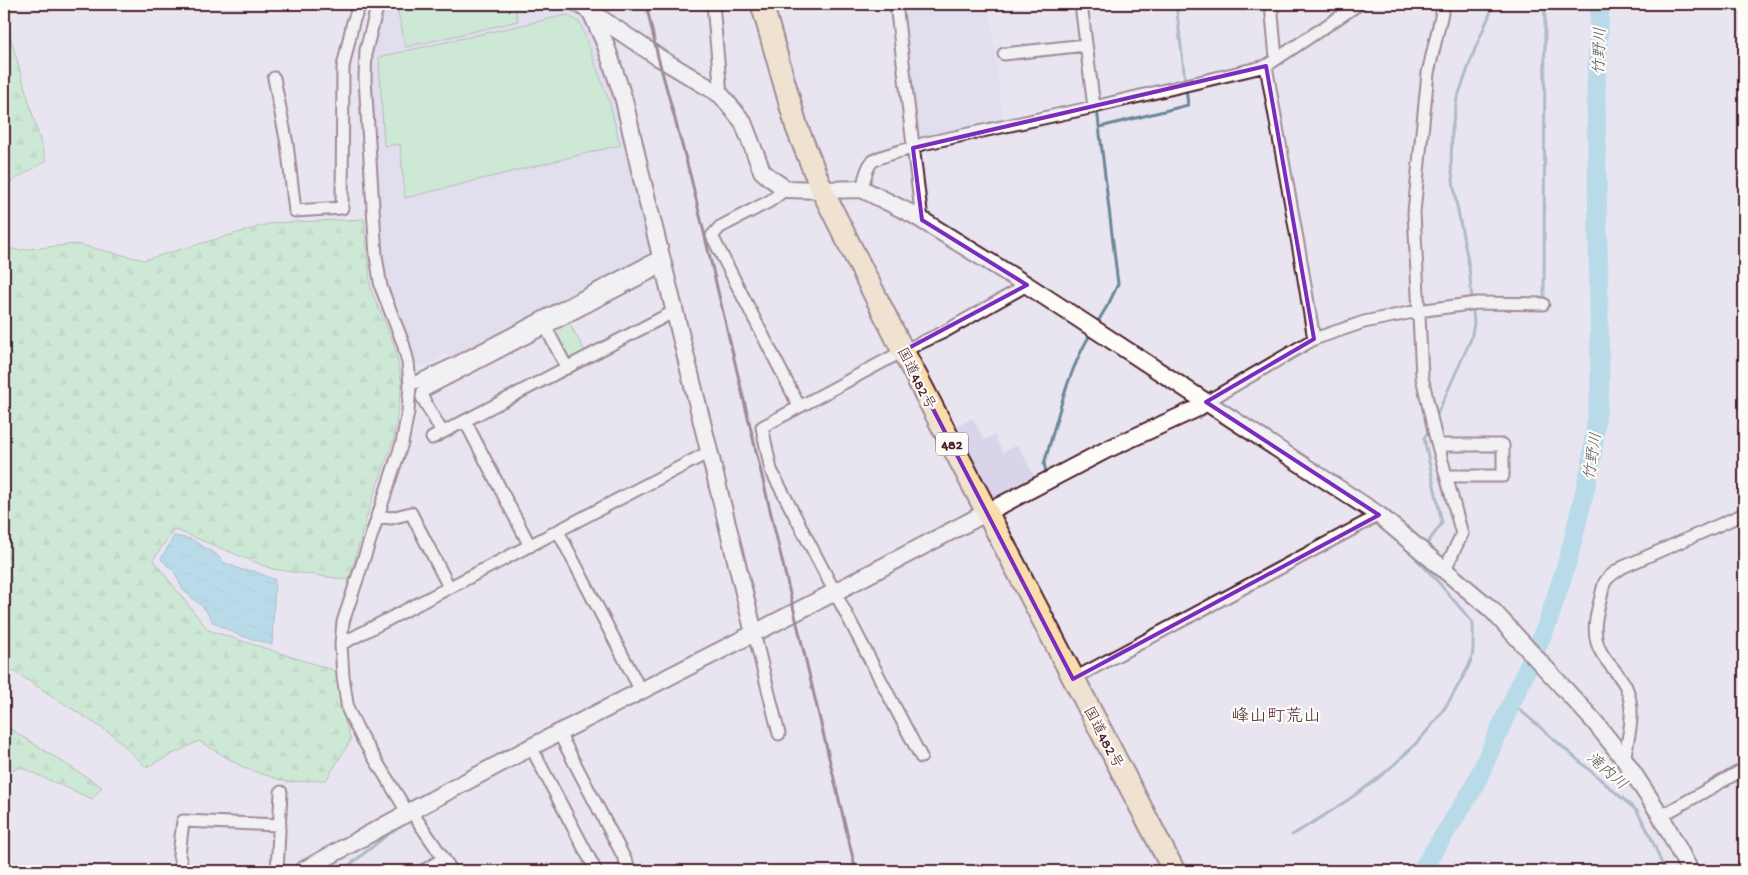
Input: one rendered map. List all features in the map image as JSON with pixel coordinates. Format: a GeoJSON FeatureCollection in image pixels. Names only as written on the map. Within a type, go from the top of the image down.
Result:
{"type":"FeatureCollection","features":[{"type":"Feature","properties":{"kind":"highway","name":"国道482号"},"geometry":{"type":"LineString","coordinates":[[762,4],[797,128],[822,190],[903,351],[1174,871]]}},
{"type":"Feature","properties":{"kind":"street"},"geometry":{"type":"LineString","coordinates":[[274,78],[286,144],[295,211],[342,208],[343,67],[353,22],[360,4]]}},
{"type":"Feature","properties":{"kind":"street"},"geometry":{"type":"LineString","coordinates":[[378,4],[366,50],[365,79],[376,256],[381,287],[403,343],[408,362],[410,384],[408,412],[402,443],[343,622],[341,644],[343,676],[348,710],[362,738],[410,812],[452,871]]}},
{"type":"Feature","properties":{"kind":"street"},"geometry":{"type":"LineString","coordinates":[[713,4],[721,95]]}},
{"type":"Feature","properties":{"kind":"street"},"geometry":{"type":"LineString","coordinates":[[896,4],[922,220]]}},
{"type":"Feature","properties":{"kind":"street"},"geometry":{"type":"LineString","coordinates":[[1081,4],[1094,107]]}},
{"type":"Feature","properties":{"kind":"street"},"geometry":{"type":"LineString","coordinates":[[1271,4],[1276,58]]}},
{"type":"Feature","properties":{"kind":"street"},"geometry":{"type":"LineString","coordinates":[[862,189],[870,163],[877,158],[922,144],[1094,107],[1266,66],[1359,4]]}},
{"type":"Feature","properties":{"kind":"street"},"geometry":{"type":"LineString","coordinates":[[1444,4],[1428,73],[1414,212],[1422,377],[1462,534],[1445,569]]}},
{"type":"Feature","properties":{"kind":"street"},"geometry":{"type":"LineString","coordinates":[[586,6],[658,57],[721,95],[743,122],[762,172],[786,189],[862,189],[922,220],[1027,285],[1379,515],[1445,569],[1498,616],[1593,720],[1624,759],[1661,816],[1688,871]]}},
{"type":"Feature","properties":{"kind":"street"},"geometry":{"type":"LineString","coordinates":[[586,6],[605,43],[624,100],[779,734]]}},
{"type":"Feature","properties":{"kind":"street"},"geometry":{"type":"LineString","coordinates":[[1004,54],[1086,45]]}},
{"type":"Feature","properties":{"kind":"street"},"geometry":{"type":"LineString","coordinates":[[1266,66],[1314,339]]}},
{"type":"Feature","properties":{"kind":"street"},"geometry":{"type":"LineString","coordinates":[[786,189],[770,201],[720,227],[712,236],[799,406]]}},
{"type":"Feature","properties":{"kind":"street"},"geometry":{"type":"LineString","coordinates":[[410,384],[663,261]]}},
{"type":"Feature","properties":{"kind":"street"},"geometry":{"type":"LineString","coordinates":[[663,261],[423,391],[422,397],[437,435],[675,311]]}},
{"type":"Feature","properties":{"kind":"street"},"geometry":{"type":"LineString","coordinates":[[921,757],[771,470],[762,427],[903,351],[944,332],[1027,285]]}},
{"type":"Feature","properties":{"kind":"street"},"geometry":{"type":"LineString","coordinates":[[302,871],[531,747],[1106,450],[1196,409],[1314,339],[1364,322],[1418,311],[1477,303],[1543,304]]}},
{"type":"Feature","properties":{"kind":"street"},"geometry":{"type":"LineString","coordinates":[[545,326],[567,368]]}},
{"type":"Feature","properties":{"kind":"street"},"geometry":{"type":"LineString","coordinates":[[465,421],[530,546]]}},
{"type":"Feature","properties":{"kind":"street"},"geometry":{"type":"LineString","coordinates":[[1438,445],[1503,444],[1503,476],[1446,476]]}},
{"type":"Feature","properties":{"kind":"street"},"geometry":{"type":"LineString","coordinates":[[341,644],[711,451]]}},
{"type":"Feature","properties":{"kind":"street"},"geometry":{"type":"LineString","coordinates":[[378,516],[391,518],[411,513],[449,587]]}},
{"type":"Feature","properties":{"kind":"street"},"geometry":{"type":"LineString","coordinates":[[1624,759],[1631,727],[1630,706],[1626,688],[1618,674],[1602,654],[1595,631],[1597,612],[1606,580],[1622,567],[1744,514]]}},
{"type":"Feature","properties":{"kind":"street"},"geometry":{"type":"LineString","coordinates":[[1073,679],[1379,515]]}},
{"type":"Feature","properties":{"kind":"street"},"geometry":{"type":"LineString","coordinates":[[558,531],[641,691]]}},
{"type":"Feature","properties":{"kind":"street"},"geometry":{"type":"LineString","coordinates":[[559,733],[631,871]]}},
{"type":"Feature","properties":{"kind":"street"},"geometry":{"type":"LineString","coordinates":[[531,747],[596,871]]}},
{"type":"Feature","properties":{"kind":"street"},"geometry":{"type":"LineString","coordinates":[[1661,816],[1744,769]]}},
{"type":"Feature","properties":{"kind":"street"},"geometry":{"type":"LineString","coordinates":[[277,871],[281,792]]}},
{"type":"Feature","properties":{"kind":"street"},"geometry":{"type":"LineString","coordinates":[[183,871],[179,855],[183,820],[280,825]]}},
{"type":"Feature","properties":{"kind":"street"},"geometry":{"type":"LineString","coordinates":[[423,871],[443,859]]}},
{"type":"Feature","properties":{"kind":"highlighted area"},"geometry":{"type":"Polygon","coordinates":[[[1266,66],[1314,339],[1206,402],[1379,515],[1073,679],[903,351],[1027,285],[922,220],[913,148],[1266,66]]]}},
{"type":"Feature","properties":{"kind":"shaded area"},"geometry":{"type":"Polygon","coordinates":[[[384,4],[561,4],[586,19],[620,101],[654,254],[454,359],[445,354],[424,366],[413,362],[386,284],[381,254],[370,77],[371,50],[384,4]]]}},
{"type":"Feature","properties":{"kind":"shaded area"},"geometry":{"type":"Polygon","coordinates":[[[901,4],[989,4],[1003,122],[918,141],[901,4]]]}},
{"type":"Feature","properties":{"kind":"shaded area"},"geometry":{"type":"Polygon","coordinates":[[[973,418],[984,440],[994,435],[1003,452],[1018,445],[1037,481],[996,503],[955,427],[973,418]]]}},
{"type":"Feature","properties":{"kind":"green space"},"geometry":{"type":"Polygon","coordinates":[[[396,4],[514,4],[518,21],[406,47],[396,4]]]}},
{"type":"Feature","properties":{"kind":"green space"},"geometry":{"type":"Polygon","coordinates":[[[4,15],[46,161],[4,186],[4,15]]]}},
{"type":"Feature","properties":{"kind":"green space"},"geometry":{"type":"Polygon","coordinates":[[[567,15],[580,23],[610,104],[620,145],[405,198],[400,144],[384,146],[379,57],[567,15]]]}},
{"type":"Feature","properties":{"kind":"green space"},"geometry":{"type":"Polygon","coordinates":[[[364,219],[371,290],[394,344],[402,383],[394,438],[368,512],[349,580],[272,569],[174,529],[153,560],[208,630],[336,671],[343,715],[351,740],[326,780],[287,782],[244,768],[199,741],[146,767],[113,735],[4,665],[4,248],[20,250],[76,244],[144,260],[272,223],[364,219]]]}},
{"type":"Feature","properties":{"kind":"green space"},"geometry":{"type":"Polygon","coordinates":[[[567,319],[586,353],[569,363],[550,328],[567,319]]]}},
{"type":"Feature","properties":{"kind":"green space"},"geometry":{"type":"Polygon","coordinates":[[[4,725],[102,787],[92,799],[20,767],[4,774],[4,725]]]}},
{"type":"Feature","properties":{"kind":"water"},"geometry":{"type":"Polygon","coordinates":[[[174,536],[191,539],[217,555],[223,562],[242,570],[254,571],[275,580],[272,645],[236,634],[213,622],[204,608],[183,590],[175,573],[161,559],[174,536]]]}},
{"type":"Feature","properties":{"kind":"waterway"},"geometry":{"type":"LineString","coordinates":[[1100,127],[1188,105],[1176,4]]}},
{"type":"Feature","properties":{"kind":"waterway"},"geometry":{"type":"LineString","coordinates":[[1435,419],[1471,339],[1474,323],[1469,266],[1451,166],[1452,129],[1457,99],[1494,4]]}},
{"type":"Feature","properties":{"kind":"waterway"},"geometry":{"type":"LineString","coordinates":[[1544,298],[1545,4]]}},
{"type":"Feature","properties":{"kind":"waterway","name":"竹野川"},"geometry":{"type":"LineString","coordinates":[[1421,871],[1473,789],[1548,622],[1569,556],[1591,465],[1600,387],[1596,91],[1600,4]]}},
{"type":"Feature","properties":{"kind":"waterway"},"geometry":{"type":"LineString","coordinates":[[1097,109],[1118,284],[1097,323]]}},
{"type":"Feature","properties":{"kind":"waterway"},"geometry":{"type":"LineString","coordinates":[[1047,475],[1044,464],[1063,397],[1075,365],[1091,333]]}},
{"type":"Feature","properties":{"kind":"waterway"},"geometry":{"type":"LineString","coordinates":[[1424,548],[1442,523],[1424,438],[1430,429]]}},
{"type":"Feature","properties":{"kind":"waterway"},"geometry":{"type":"LineString","coordinates":[[1292,835],[1364,789],[1407,752],[1444,709],[1470,664],[1473,649],[1473,623],[1416,559],[1419,555]]}},
{"type":"Feature","properties":{"kind":"waterway","name":"滝内川"},"geometry":{"type":"LineString","coordinates":[[1513,704],[1637,811],[1649,833],[1665,871]]}},
{"type":"Feature","properties":{"kind":"waterway"},"geometry":{"type":"LineString","coordinates":[[342,871],[396,828]]}},
{"type":"Feature","properties":{"kind":"railway"},"geometry":{"type":"LineString","coordinates":[[646,4],[658,57],[691,178],[856,871]]}},
{"type":"Feature","properties":{"kind":"district","name":"峰山町荒山"},"geometry":{"type":"Point","coordinates":[1276,715]}}]}
